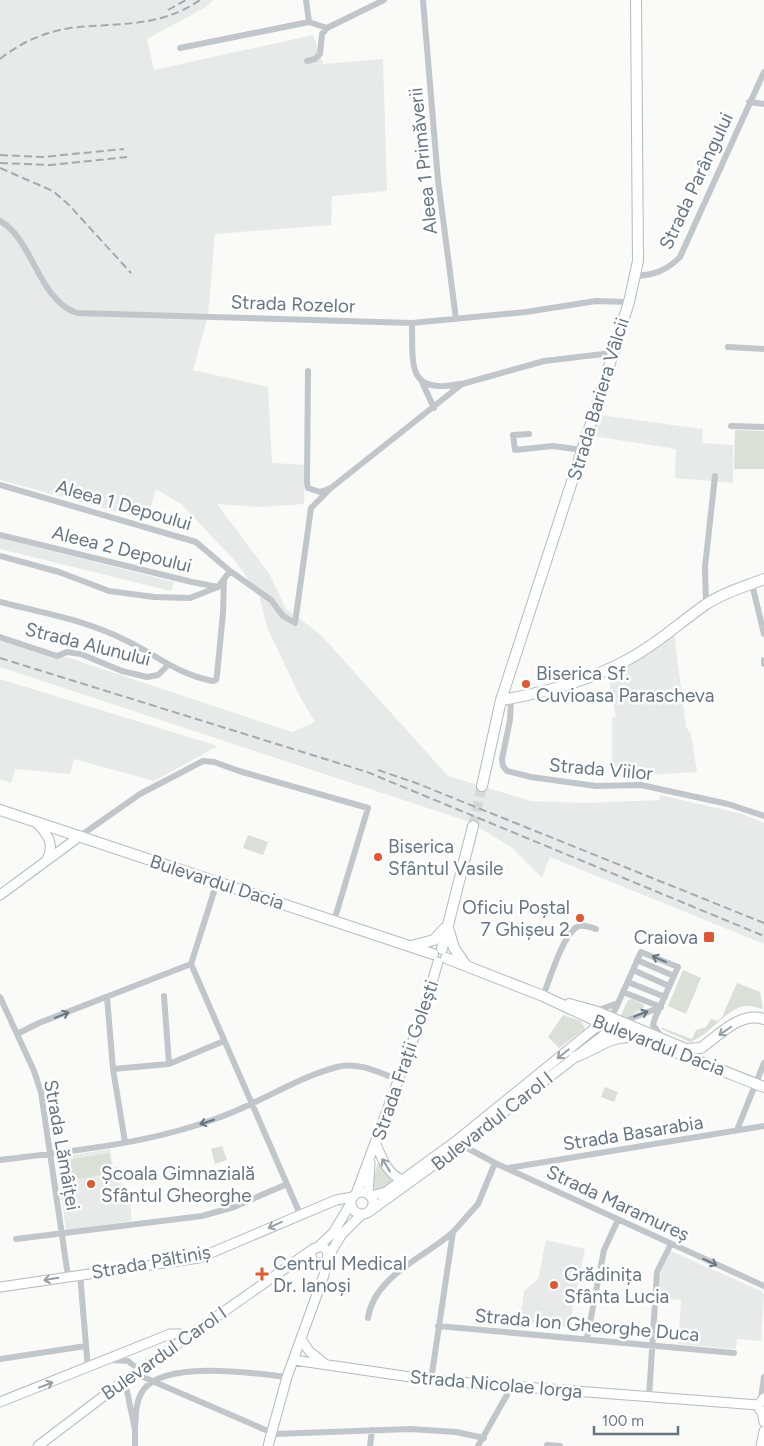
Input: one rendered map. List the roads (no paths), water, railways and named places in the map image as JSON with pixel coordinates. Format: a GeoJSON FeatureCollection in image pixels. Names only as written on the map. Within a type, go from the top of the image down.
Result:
{"type":"FeatureCollection","features":[{"type":"Feature","properties":{"kind":"main road","name":"Strada Bariera Vâlcii"},"geometry":{"type":"LineString","coordinates":[[482,786],[506,700],[635,276],[638,242],[636,0]]}},
{"type":"Feature","properties":{"kind":"main road"},"geometry":{"type":"LineString","coordinates":[[506,700],[578,681],[627,660],[656,642],[706,604],[764,579]]}},
{"type":"Feature","properties":{"kind":"main road","name":"Bulevardul Dacia"},"geometry":{"type":"LineString","coordinates":[[0,810],[440,955],[605,1020],[622,1022],[686,1048],[701,1048]]}},
{"type":"Feature","properties":{"kind":"main road","name":"Strada Frații Golești"},"geometry":{"type":"LineString","coordinates":[[440,955],[473,826]]}},
{"type":"Feature","properties":{"kind":"main road"},"geometry":{"type":"LineString","coordinates":[[409,946],[434,940],[447,925]]}},
{"type":"Feature","properties":{"kind":"main road"},"geometry":{"type":"LineString","coordinates":[[447,925],[454,948],[465,965]]}},
{"type":"Feature","properties":{"kind":"main road","name":"Bulevardul Dacia"},"geometry":{"type":"LineString","coordinates":[[555,1001],[595,1011],[612,1028],[704,1062],[760,1086]]}},
{"type":"Feature","properties":{"kind":"main road"},"geometry":{"type":"LineString","coordinates":[[704,1062],[701,1048],[738,1022],[750,1016],[764,1020]]}},
{"type":"Feature","properties":{"kind":"main road"},"geometry":{"type":"LineString","coordinates":[[574,1057],[614,1038],[638,1037]]}},
{"type":"Feature","properties":{"kind":"street"},"geometry":{"type":"LineString","coordinates":[[306,0],[310,22]]}},
{"type":"Feature","properties":{"kind":"street"},"geometry":{"type":"LineString","coordinates":[[308,61],[315,59],[320,54],[322,34],[327,28],[384,0]]}},
{"type":"Feature","properties":{"kind":"street","name":"Aleea 1 Primăverii"},"geometry":{"type":"LineString","coordinates":[[423,0],[438,180],[456,319]]}},
{"type":"Feature","properties":{"kind":"street"},"geometry":{"type":"LineString","coordinates":[[180,48],[310,22],[327,28]]}},
{"type":"Feature","properties":{"kind":"street","name":"Strada Parângului"},"geometry":{"type":"LineString","coordinates":[[635,276],[653,275],[664,271],[680,257],[764,72]]}},
{"type":"Feature","properties":{"kind":"street"},"geometry":{"type":"LineString","coordinates":[[749,102],[764,104]]}},
{"type":"Feature","properties":{"kind":"street","name":"Strada Rozelor"},"geometry":{"type":"LineString","coordinates":[[0,221],[15,236],[60,304],[77,313],[412,323],[526,312],[596,301],[628,302]]}},
{"type":"Feature","properties":{"kind":"street"},"geometry":{"type":"LineString","coordinates":[[412,323],[414,367],[434,408]]}},
{"type":"Feature","properties":{"kind":"street"},"geometry":{"type":"LineString","coordinates":[[728,347],[764,349]]}},
{"type":"Feature","properties":{"kind":"street"},"geometry":{"type":"LineString","coordinates":[[421,381],[429,386],[438,388],[462,384],[544,361],[612,353]]}},
{"type":"Feature","properties":{"kind":"street"},"geometry":{"type":"LineString","coordinates":[[308,371],[308,488],[320,492],[331,488],[462,384]]}},
{"type":"Feature","properties":{"kind":"street"},"geometry":{"type":"LineString","coordinates":[[732,426],[764,427]]}},
{"type":"Feature","properties":{"kind":"street"},"geometry":{"type":"LineString","coordinates":[[529,434],[513,435],[515,450],[553,446],[582,450]]}},
{"type":"Feature","properties":{"kind":"street"},"geometry":{"type":"LineString","coordinates":[[706,604],[705,567],[715,476]]}},
{"type":"Feature","properties":{"kind":"street","name":"Aleea 1 Depoului"},"geometry":{"type":"LineString","coordinates":[[0,485],[196,542],[230,571],[271,600],[283,616],[295,623],[311,508],[331,488]]}},
{"type":"Feature","properties":{"kind":"street","name":"Aleea 2 Depoului"},"geometry":{"type":"LineString","coordinates":[[0,535],[218,587]]}},
{"type":"Feature","properties":{"kind":"street"},"geometry":{"type":"LineString","coordinates":[[0,556],[59,572],[109,591],[154,597],[190,598],[218,587],[230,571]]}},
{"type":"Feature","properties":{"kind":"street","name":"Strada Alunului"},"geometry":{"type":"LineString","coordinates":[[0,602],[82,621],[128,641],[167,666],[207,680],[216,680],[223,612],[224,579]]}},
{"type":"Feature","properties":{"kind":"street"},"geometry":{"type":"LineString","coordinates":[[752,584],[764,634]]}},
{"type":"Feature","properties":{"kind":"street","name":"Strada Alunului"},"geometry":{"type":"LineString","coordinates":[[0,637],[57,656],[67,652],[81,654],[122,671],[148,677],[158,675],[167,666]]}},
{"type":"Feature","properties":{"kind":"street","name":"Strada Viilor"},"geometry":{"type":"LineString","coordinates":[[506,700],[510,720],[502,760],[503,766],[507,771],[531,777],[596,786],[641,785],[728,804],[764,816]]}},
{"type":"Feature","properties":{"kind":"street"},"geometry":{"type":"LineString","coordinates":[[0,895],[140,794],[203,762],[214,762],[368,808],[334,921]]}},
{"type":"Feature","properties":{"kind":"street"},"geometry":{"type":"LineString","coordinates":[[36,822],[48,834],[51,842],[51,853],[47,861]]}},
{"type":"Feature","properties":{"kind":"street"},"geometry":{"type":"LineString","coordinates":[[217,882],[191,964],[300,1214]]}},
{"type":"Feature","properties":{"kind":"street"},"geometry":{"type":"LineString","coordinates":[[543,996],[566,941],[574,930],[583,926],[596,929]]}},
{"type":"Feature","properties":{"kind":"street"},"geometry":{"type":"LineString","coordinates":[[605,1020],[618,1003],[641,952],[678,967],[654,1025],[663,1039]]}},
{"type":"Feature","properties":{"kind":"street","name":"Strada Frații Golești"},"geometry":{"type":"LineString","coordinates":[[316,1248],[333,1233],[353,1198],[371,1158],[440,955]]}},
{"type":"Feature","properties":{"kind":"street"},"geometry":{"type":"LineString","coordinates":[[637,960],[674,976]]}},
{"type":"Feature","properties":{"kind":"street"},"geometry":{"type":"LineString","coordinates":[[17,1034],[191,964]]}},
{"type":"Feature","properties":{"kind":"street"},"geometry":{"type":"LineString","coordinates":[[633,970],[669,986]]}},
{"type":"Feature","properties":{"kind":"street"},"geometry":{"type":"LineString","coordinates":[[628,982],[665,997]]}},
{"type":"Feature","properties":{"kind":"street"},"geometry":{"type":"LineString","coordinates":[[623,992],[661,1007]]}},
{"type":"Feature","properties":{"kind":"street"},"geometry":{"type":"LineString","coordinates":[[164,996],[169,1064]]}},
{"type":"Feature","properties":{"kind":"street","name":"Strada Lămâiței"},"geometry":{"type":"LineString","coordinates":[[0,997],[34,1071],[40,1092],[68,1276]]}},
{"type":"Feature","properties":{"kind":"street"},"geometry":{"type":"LineString","coordinates":[[107,997],[113,1068],[125,1142]]}},
{"type":"Feature","properties":{"kind":"street"},"geometry":{"type":"LineString","coordinates":[[595,1011],[618,1003]]}},
{"type":"Feature","properties":{"kind":"street"},"geometry":{"type":"LineString","coordinates":[[622,1022],[661,1007]]}},
{"type":"Feature","properties":{"kind":"street","name":"Bulevardul Carol I"},"geometry":{"type":"LineString","coordinates":[[369,1195],[386,1192],[458,1144],[605,1020]]}},
{"type":"Feature","properties":{"kind":"street","name":"Bulevardul Carol I"},"geometry":{"type":"LineString","coordinates":[[366,1213],[622,1022]]}},
{"type":"Feature","properties":{"kind":"street"},"geometry":{"type":"LineString","coordinates":[[113,1068],[169,1064],[224,1040]]}},
{"type":"Feature","properties":{"kind":"street"},"geometry":{"type":"LineString","coordinates":[[737,1130],[760,1086],[764,1063]]}},
{"type":"Feature","properties":{"kind":"street"},"geometry":{"type":"LineString","coordinates":[[0,1160],[125,1142],[192,1127],[252,1104],[338,1066],[367,1068],[399,1080]]}},
{"type":"Feature","properties":{"kind":"street","name":"Strada Basarabia"},"geometry":{"type":"LineString","coordinates":[[507,1168],[764,1126]]}},
{"type":"Feature","properties":{"kind":"street"},"geometry":{"type":"LineString","coordinates":[[376,1144],[385,1165],[396,1177],[402,1180]]}},
{"type":"Feature","properties":{"kind":"street","name":"Strada Maramureș"},"geometry":{"type":"LineString","coordinates":[[458,1144],[495,1163],[764,1286]]}},
{"type":"Feature","properties":{"kind":"street","name":"Strada Frații Golești"},"geometry":{"type":"LineString","coordinates":[[366,1213],[373,1204],[369,1195],[371,1158]]}},
{"type":"Feature","properties":{"kind":"street"},"geometry":{"type":"LineString","coordinates":[[368,1318],[370,1304],[382,1287],[453,1232],[478,1204],[495,1163]]}},
{"type":"Feature","properties":{"kind":"street"},"geometry":{"type":"LineString","coordinates":[[16,1239],[215,1214],[287,1184]]}},
{"type":"Feature","properties":{"kind":"street","name":"Strada Păltiniș"},"geometry":{"type":"LineString","coordinates":[[0,1287],[199,1258],[336,1200],[369,1195]]}},
{"type":"Feature","properties":{"kind":"street"},"geometry":{"type":"LineString","coordinates":[[353,1198],[355,1212],[366,1213]]}},
{"type":"Feature","properties":{"kind":"street"},"geometry":{"type":"LineString","coordinates":[[292,1263],[321,1264],[342,1234],[366,1213]]}},
{"type":"Feature","properties":{"kind":"street"},"geometry":{"type":"LineString","coordinates":[[587,1338],[604,1250],[618,1220]]}},
{"type":"Feature","properties":{"kind":"street"},"geometry":{"type":"LineString","coordinates":[[431,1380],[453,1232]]}},
{"type":"Feature","properties":{"kind":"street"},"geometry":{"type":"LineString","coordinates":[[648,1397],[657,1272],[671,1244]]}},
{"type":"Feature","properties":{"kind":"street"},"geometry":{"type":"LineString","coordinates":[[268,1446],[286,1377],[294,1360],[318,1288],[327,1258],[327,1250],[316,1248],[310,1258],[316,1264],[318,1288]]}},
{"type":"Feature","properties":{"kind":"street","name":"Bulevardul Carol I"},"geometry":{"type":"LineString","coordinates":[[38,1446],[62,1426],[125,1381],[316,1248]]}},
{"type":"Feature","properties":{"kind":"street"},"geometry":{"type":"LineString","coordinates":[[80,1274],[88,1369]]}},
{"type":"Feature","properties":{"kind":"street","name":"Strada Ion Gheorghe Duca"},"geometry":{"type":"LineString","coordinates":[[438,1326],[653,1344],[734,1353]]}},
{"type":"Feature","properties":{"kind":"street"},"geometry":{"type":"LineString","coordinates":[[0,1402],[111,1360],[170,1334],[180,1334],[186,1339]]}},
{"type":"Feature","properties":{"kind":"street"},"geometry":{"type":"LineString","coordinates":[[301,1339],[309,1351],[325,1364]]}},
{"type":"Feature","properties":{"kind":"street"},"geometry":{"type":"LineString","coordinates":[[0,1359],[86,1346]]}},
{"type":"Feature","properties":{"kind":"street"},"geometry":{"type":"LineString","coordinates":[[111,1360],[128,1361],[133,1365]]}},
{"type":"Feature","properties":{"kind":"street","name":"Strada Nicolae Iorga"},"geometry":{"type":"LineString","coordinates":[[294,1360],[431,1380],[762,1405]]}},
{"type":"Feature","properties":{"kind":"street"},"geometry":{"type":"LineString","coordinates":[[135,1446],[138,1399],[151,1382],[189,1371],[286,1377]]}},
{"type":"Feature","properties":{"kind":"street"},"geometry":{"type":"LineString","coordinates":[[764,1377],[762,1405],[764,1422]]}},
{"type":"Feature","properties":{"kind":"street"},"geometry":{"type":"LineString","coordinates":[[143,1378],[271,1432],[281,1434],[372,1430],[439,1430],[484,1438]]}},
{"type":"Feature","properties":{"kind":"street"},"geometry":{"type":"LineString","coordinates":[[125,1381],[135,1430]]}},
{"type":"Feature","properties":{"kind":"street"},"geometry":{"type":"LineString","coordinates":[[478,1446],[512,1386]]}},
{"type":"Feature","properties":{"kind":"street"},"geometry":{"type":"LineString","coordinates":[[370,1446],[372,1430]]}},
{"type":"Feature","properties":{"kind":"street"},"geometry":{"type":"LineString","coordinates":[[762,1445],[764,1431]]}},
{"type":"Feature","properties":{"kind":"street"},"geometry":{"type":"LineString","coordinates":[[547,1445],[560,1446]]}},
{"type":"Feature","properties":{"kind":"tunnel"},"geometry":{"type":"LineString","coordinates":[[473,826],[482,786]]}},
{"type":"Feature","properties":{"kind":"railway"},"geometry":{"type":"LineString","coordinates":[[168,10],[186,0]]}},
{"type":"Feature","properties":{"kind":"railway"},"geometry":{"type":"LineString","coordinates":[[0,59],[24,43],[51,32],[70,28],[153,20],[169,16],[200,0]]}},
{"type":"Feature","properties":{"kind":"railway"},"geometry":{"type":"LineString","coordinates":[[0,155],[42,157],[124,149]]}},
{"type":"Feature","properties":{"kind":"railway"},"geometry":{"type":"LineString","coordinates":[[0,163],[50,165],[127,157]]}},
{"type":"Feature","properties":{"kind":"railway"},"geometry":{"type":"LineString","coordinates":[[0,168],[53,191],[69,205],[131,273]]}},
{"type":"Feature","properties":{"kind":"railway"},"geometry":{"type":"LineString","coordinates":[[0,658],[367,772],[764,936]]}},
{"type":"Feature","properties":{"kind":"railway"},"geometry":{"type":"LineString","coordinates":[[378,770],[416,783],[764,923]]}},
{"type":"Feature","properties":{"kind":"place","name":"Biserica Sf. Cuvioasa Parascheva"},"geometry":{"type":"Point","coordinates":[526,684]}},
{"type":"Feature","properties":{"kind":"place","name":"Biserica Sfântul Vasile"},"geometry":{"type":"Point","coordinates":[378,857]}},
{"type":"Feature","properties":{"kind":"place","name":"Oficiu Poștal 7 Ghișeu 2"},"geometry":{"type":"Point","coordinates":[580,918]}},
{"type":"Feature","properties":{"kind":"place","name":"Craiova"},"geometry":{"type":"Point","coordinates":[709,937]}},
{"type":"Feature","properties":{"kind":"place","name":"Școala Gimnazială Sfântul Gheorghe"},"geometry":{"type":"Point","coordinates":[91,1184]}},
{"type":"Feature","properties":{"kind":"place","name":"Centrul Medical Dr. Ianoși"},"geometry":{"type":"Point","coordinates":[262,1274]}},
{"type":"Feature","properties":{"kind":"place","name":"Grădinița Sfânta Lucia"},"geometry":{"type":"Point","coordinates":[554,1285]}}]}
